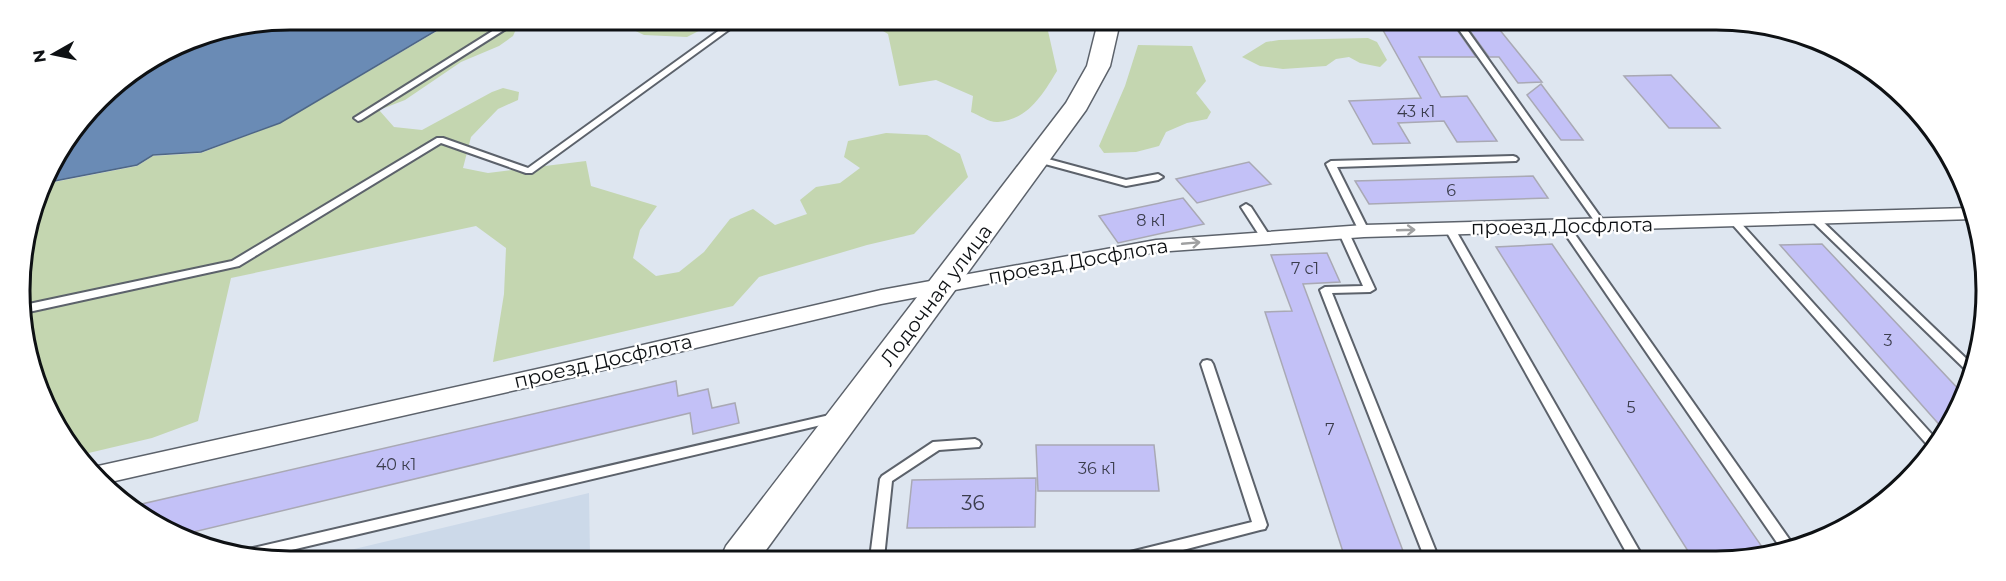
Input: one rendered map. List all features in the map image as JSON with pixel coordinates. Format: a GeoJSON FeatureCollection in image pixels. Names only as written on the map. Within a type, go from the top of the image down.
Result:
{"type":"FeatureCollection","features":[{"type":"Feature","properties":{"kind":"street","name":"Лодочная улица"},"geometry":{"type":"LineString","coordinates":[[744,551],[843,416],[946,284],[1038,159],[1096,75],[1107,44],[1108,30]]}},
{"type":"Feature","properties":{"kind":"street","name":"проезд Досфлота"},"geometry":{"type":"LineString","coordinates":[[105,473],[946,284],[1156,246],[1364,231],[1964,214]]}},
{"type":"Feature","properties":{"kind":"lane"},"geometry":{"type":"LineString","coordinates":[[358,118],[500,30]]}},
{"type":"Feature","properties":{"kind":"lane"},"geometry":{"type":"LineString","coordinates":[[31,308],[235,264],[440,140],[529,171],[725,30]]}},
{"type":"Feature","properties":{"kind":"lane"},"geometry":{"type":"LineString","coordinates":[[1463,30],[1601,224]]}},
{"type":"Feature","properties":{"kind":"lane"},"geometry":{"type":"LineString","coordinates":[[1038,159],[1126,183],[1158,177]]}},
{"type":"Feature","properties":{"kind":"lane"},"geometry":{"type":"LineString","coordinates":[[1364,231],[1331,164],[1513,159]]}},
{"type":"Feature","properties":{"kind":"lane"},"geometry":{"type":"LineString","coordinates":[[1246,207],[1266,238]]}},
{"type":"Feature","properties":{"kind":"lane"},"geometry":{"type":"LineString","coordinates":[[1816,220],[1965,364]]}},
{"type":"Feature","properties":{"kind":"lane"},"geometry":{"type":"LineString","coordinates":[[1735,222],[1929,439]]}},
{"type":"Feature","properties":{"kind":"lane"},"geometry":{"type":"LineString","coordinates":[[1564,225],[1784,542]]}},
{"type":"Feature","properties":{"kind":"lane"},"geometry":{"type":"LineString","coordinates":[[1450,229],[1632,551]]}},
{"type":"Feature","properties":{"kind":"lane"},"geometry":{"type":"LineString","coordinates":[[1344,233],[1370,289],[1325,290],[1429,551]]}},
{"type":"Feature","properties":{"kind":"lane"},"geometry":{"type":"LineString","coordinates":[[1158,551],[1260,525],[1207,364]]}},
{"type":"Feature","properties":{"kind":"lane"},"geometry":{"type":"LineString","coordinates":[[270,550],[843,416]]}},
{"type":"Feature","properties":{"kind":"lane"},"geometry":{"type":"LineString","coordinates":[[879,551],[886,479],[937,445],[975,444]]}},
{"type":"Feature","properties":{"kind":"shaded area"},"geometry":{"type":"Polygon","coordinates":[[[589,493],[590,551],[346,551],[589,493]]]}},
{"type":"Feature","properties":{"kind":"green space"},"geometry":{"type":"Polygon","coordinates":[[[439,30],[516,30],[513,36],[499,46],[461,62],[405,100],[379,110],[394,127],[422,130],[492,92],[503,88],[519,92],[518,100],[498,109],[471,137],[463,168],[488,173],[586,161],[591,186],[657,206],[640,230],[633,258],[656,276],[679,272],[704,252],[730,219],[753,209],[775,225],[807,214],[800,200],[816,187],[840,183],[860,168],[844,157],[848,141],[886,133],[927,135],[960,154],[968,177],[914,234],[867,245],[759,277],[733,306],[493,362],[504,294],[506,248],[476,226],[231,278],[198,421],[152,438],[88,453],[65,421],[50,390],[39,358],[32,325],[30,290],[32,256],[39,223],[54,182],[137,166],[153,156],[201,153],[280,123],[439,30]]]}},
{"type":"Feature","properties":{"kind":"green space"},"geometry":{"type":"Polygon","coordinates":[[[633,30],[701,30],[687,37],[644,35],[633,30]]]}},
{"type":"Feature","properties":{"kind":"green space"},"geometry":{"type":"Polygon","coordinates":[[[881,30],[1048,30],[1057,71],[1040,97],[1026,111],[1009,120],[995,122],[971,112],[973,96],[936,80],[899,86],[888,34],[881,30]]]}},
{"type":"Feature","properties":{"kind":"green space"},"geometry":{"type":"Polygon","coordinates":[[[1368,38],[1377,42],[1387,60],[1380,67],[1360,63],[1349,57],[1336,59],[1326,66],[1283,69],[1260,66],[1242,57],[1266,42],[1279,40],[1368,38]]]}},
{"type":"Feature","properties":{"kind":"green space"},"geometry":{"type":"Polygon","coordinates":[[[1138,45],[1192,46],[1206,81],[1196,93],[1211,112],[1207,119],[1187,123],[1166,132],[1159,146],[1136,152],[1104,153],[1099,146],[1125,86],[1138,45]]]}},
{"type":"Feature","properties":{"kind":"water"},"geometry":{"type":"Polygon","coordinates":[[[437,30],[280,123],[201,152],[153,155],[137,165],[54,181],[74,146],[106,106],[146,74],[191,50],[223,39],[256,32],[437,30]]]}},
{"type":"Feature","properties":{"kind":"building"},"geometry":{"type":"Polygon","coordinates":[[[1383,30],[1457,30],[1476,57],[1419,57],[1441,97],[1467,96],[1497,141],[1457,142],[1444,121],[1398,123],[1410,143],[1373,144],[1349,101],[1421,98],[1383,30]]]}},
{"type":"Feature","properties":{"kind":"building"},"geometry":{"type":"Polygon","coordinates":[[[1469,30],[1500,30],[1542,82],[1518,83],[1499,57],[1489,57],[1469,30]]]}},
{"type":"Feature","properties":{"kind":"building"},"geometry":{"type":"Polygon","coordinates":[[[1671,75],[1720,128],[1669,128],[1624,76],[1671,75]]]}},
{"type":"Feature","properties":{"kind":"building"},"geometry":{"type":"Polygon","coordinates":[[[1541,84],[1583,140],[1561,140],[1527,95],[1541,84]]]}},
{"type":"Feature","properties":{"kind":"building"},"geometry":{"type":"Polygon","coordinates":[[[1249,162],[1271,184],[1197,203],[1176,179],[1249,162]]]}},
{"type":"Feature","properties":{"kind":"building"},"geometry":{"type":"Polygon","coordinates":[[[1533,176],[1548,198],[1369,204],[1355,181],[1533,176]]]}},
{"type":"Feature","properties":{"kind":"building"},"geometry":{"type":"Polygon","coordinates":[[[1183,198],[1204,224],[1118,243],[1099,216],[1183,198]]]}},
{"type":"Feature","properties":{"kind":"building"},"geometry":{"type":"Polygon","coordinates":[[[1552,244],[1762,547],[1688,551],[1496,247],[1552,244]]]}},
{"type":"Feature","properties":{"kind":"building"},"geometry":{"type":"Polygon","coordinates":[[[1822,244],[1957,387],[1939,424],[1780,245],[1822,244]]]}},
{"type":"Feature","properties":{"kind":"building"},"geometry":{"type":"Polygon","coordinates":[[[1327,253],[1340,282],[1303,284],[1403,551],[1343,551],[1265,312],[1292,311],[1271,255],[1327,253]]]}},
{"type":"Feature","properties":{"kind":"building"},"geometry":{"type":"Polygon","coordinates":[[[676,381],[678,396],[708,389],[712,408],[735,403],[739,423],[693,434],[690,413],[194,532],[160,516],[142,504],[676,381]]]}},
{"type":"Feature","properties":{"kind":"building"},"geometry":{"type":"Polygon","coordinates":[[[1036,445],[1154,445],[1159,491],[1038,491],[1036,445]]]}},
{"type":"Feature","properties":{"kind":"building"},"geometry":{"type":"Polygon","coordinates":[[[1036,478],[1035,527],[907,528],[912,480],[1036,478]]]}}]}
